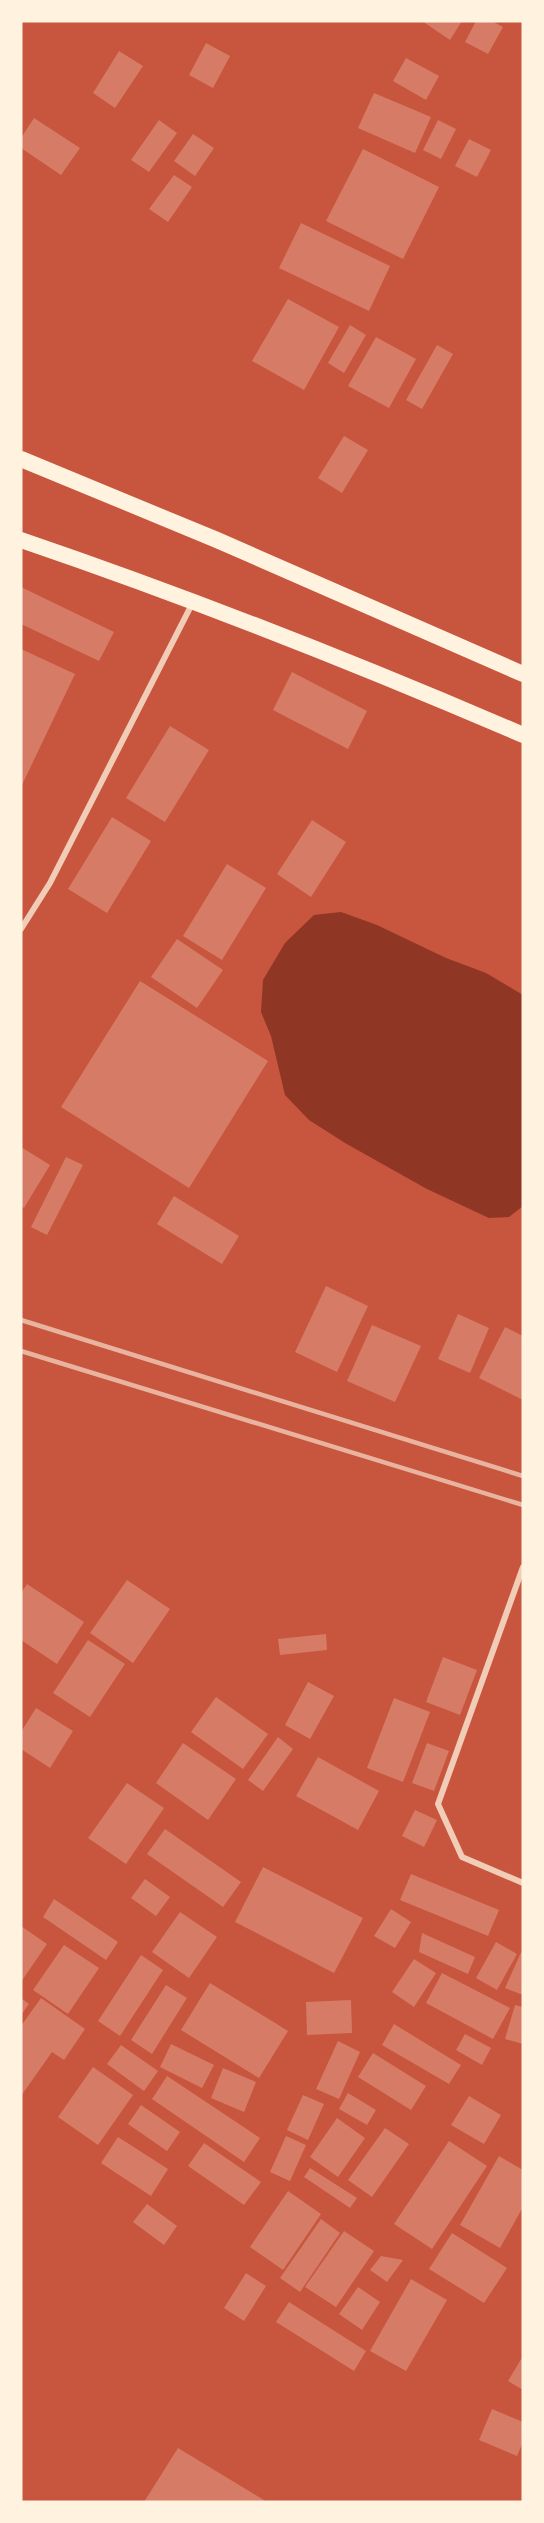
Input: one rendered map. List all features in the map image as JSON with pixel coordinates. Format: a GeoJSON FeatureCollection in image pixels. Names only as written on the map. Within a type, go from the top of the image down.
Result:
{"type":"FeatureCollection","features":[{"type":"Feature","properties":{"kind":"highway"},"geometry":{"type":"LineString","coordinates":[[21,459],[217,540],[523,674]]}},
{"type":"Feature","properties":{"kind":"highway"},"geometry":{"type":"LineString","coordinates":[[21,540],[193,602],[423,692],[523,735]]}},
{"type":"Feature","properties":{"kind":"street"},"geometry":{"type":"LineString","coordinates":[[21,929],[50,883],[193,602]]}},
{"type":"Feature","properties":{"kind":"street"},"geometry":{"type":"LineString","coordinates":[[523,1568],[438,1804],[462,1857],[523,1883]]}},
{"type":"Feature","properties":{"kind":"shaded area"},"geometry":{"type":"Polygon","coordinates":[[[341,912],[377,925],[446,958],[486,973],[523,995],[523,1206],[509,1217],[489,1218],[427,1189],[309,1120],[285,1095],[271,1036],[261,1012],[263,980],[285,943],[314,915],[341,912]]]}},
{"type":"Feature","properties":{"kind":"building"},"geometry":{"type":"Polygon","coordinates":[[[422,21],[462,21],[450,40],[422,21]]]}},
{"type":"Feature","properties":{"kind":"building"},"geometry":{"type":"Polygon","coordinates":[[[476,21],[492,21],[503,27],[488,54],[465,42],[476,21]]]}},
{"type":"Feature","properties":{"kind":"building"},"geometry":{"type":"Polygon","coordinates":[[[206,43],[230,56],[213,88],[189,75],[206,43]]]}},
{"type":"Feature","properties":{"kind":"building"},"geometry":{"type":"Polygon","coordinates":[[[119,51],[143,66],[115,108],[93,93],[119,51]]]}},
{"type":"Feature","properties":{"kind":"building"},"geometry":{"type":"Polygon","coordinates":[[[406,58],[439,76],[426,100],[393,81],[406,58]]]}},
{"type":"Feature","properties":{"kind":"building"},"geometry":{"type":"Polygon","coordinates":[[[374,93],[431,117],[415,153],[358,128],[374,93]]]}},
{"type":"Feature","properties":{"kind":"building"},"geometry":{"type":"Polygon","coordinates":[[[34,118],[80,148],[61,175],[21,148],[21,138],[34,118]]]}},
{"type":"Feature","properties":{"kind":"building"},"geometry":{"type":"Polygon","coordinates":[[[159,120],[177,133],[149,172],[131,160],[159,120]]]}},
{"type":"Feature","properties":{"kind":"building"},"geometry":{"type":"Polygon","coordinates":[[[438,120],[456,129],[441,159],[423,150],[438,120]]]}},
{"type":"Feature","properties":{"kind":"building"},"geometry":{"type":"Polygon","coordinates":[[[193,134],[214,148],[195,176],[174,161],[193,134]]]}},
{"type":"Feature","properties":{"kind":"building"},"geometry":{"type":"Polygon","coordinates":[[[469,139],[491,150],[477,177],[455,166],[469,139]]]}},
{"type":"Feature","properties":{"kind":"building"},"geometry":{"type":"Polygon","coordinates":[[[363,149],[439,187],[403,259],[326,221],[363,149]]]}},
{"type":"Feature","properties":{"kind":"building"},"geometry":{"type":"Polygon","coordinates":[[[174,175],[192,187],[168,222],[149,209],[174,175]]]}},
{"type":"Feature","properties":{"kind":"building"},"geometry":{"type":"Polygon","coordinates":[[[301,223],[390,266],[369,311],[279,268],[301,223]]]}},
{"type":"Feature","properties":{"kind":"building"},"geometry":{"type":"Polygon","coordinates":[[[288,299],[339,327],[304,390],[252,361],[288,299]]]}},
{"type":"Feature","properties":{"kind":"building"},"geometry":{"type":"Polygon","coordinates":[[[350,325],[366,335],[344,373],[328,363],[350,325]]]}},
{"type":"Feature","properties":{"kind":"building"},"geometry":{"type":"Polygon","coordinates":[[[376,337],[416,359],[389,408],[348,386],[376,337]]]}},
{"type":"Feature","properties":{"kind":"building"},"geometry":{"type":"Polygon","coordinates":[[[437,345],[453,354],[422,409],[406,400],[437,345]]]}},
{"type":"Feature","properties":{"kind":"building"},"geometry":{"type":"Polygon","coordinates":[[[344,436],[368,450],[342,493],[318,478],[344,436]]]}},
{"type":"Feature","properties":{"kind":"building"},"geometry":{"type":"Polygon","coordinates":[[[21,587],[114,632],[99,661],[21,624],[21,587]]]}},
{"type":"Feature","properties":{"kind":"building"},"geometry":{"type":"Polygon","coordinates":[[[21,649],[75,674],[21,787],[21,649]]]}},
{"type":"Feature","properties":{"kind":"building"},"geometry":{"type":"Polygon","coordinates":[[[292,672],[367,711],[348,749],[273,710],[292,672]]]}},
{"type":"Feature","properties":{"kind":"building"},"geometry":{"type":"Polygon","coordinates":[[[170,726],[209,750],[165,822],[126,798],[170,726]]]}},
{"type":"Feature","properties":{"kind":"building"},"geometry":{"type":"Polygon","coordinates":[[[112,817],[151,841],[107,913],[68,889],[112,817]]]}},
{"type":"Feature","properties":{"kind":"building"},"geometry":{"type":"Polygon","coordinates":[[[312,820],[346,842],[311,897],[277,874],[312,820]]]}},
{"type":"Feature","properties":{"kind":"building"},"geometry":{"type":"Polygon","coordinates":[[[227,864],[266,888],[222,960],[183,936],[227,864]]]}},
{"type":"Feature","properties":{"kind":"building"},"geometry":{"type":"Polygon","coordinates":[[[177,939],[223,970],[197,1008],[151,977],[177,939]]]}},
{"type":"Feature","properties":{"kind":"building"},"geometry":{"type":"Polygon","coordinates":[[[140,981],[268,1061],[189,1188],[61,1107],[140,981]]]}},
{"type":"Feature","properties":{"kind":"building"},"geometry":{"type":"Polygon","coordinates":[[[21,1147],[50,1165],[24,1208],[21,1206],[21,1147]]]}},
{"type":"Feature","properties":{"kind":"building"},"geometry":{"type":"Polygon","coordinates":[[[66,1157],[83,1165],[47,1235],[31,1227],[66,1157]]]}},
{"type":"Feature","properties":{"kind":"building"},"geometry":{"type":"Polygon","coordinates":[[[174,1196],[239,1236],[222,1264],[157,1224],[174,1196]]]}},
{"type":"Feature","properties":{"kind":"building"},"geometry":{"type":"Polygon","coordinates":[[[326,1286],[368,1306],[337,1372],[295,1352],[326,1286]]]}},
{"type":"Feature","properties":{"kind":"building"},"geometry":{"type":"Polygon","coordinates":[[[458,1314],[489,1328],[470,1373],[438,1359],[458,1314]]]}},
{"type":"Feature","properties":{"kind":"building"},"geometry":{"type":"Polygon","coordinates":[[[372,1325],[421,1346],[395,1402],[347,1381],[372,1325]]]}},
{"type":"Feature","properties":{"kind":"building"},"geometry":{"type":"Polygon","coordinates":[[[505,1327],[523,1336],[523,1400],[479,1378],[505,1327]]]}},
{"type":"Feature","properties":{"kind":"building"},"geometry":{"type":"Polygon","coordinates":[[[127,1580],[170,1609],[133,1663],[90,1633],[127,1580]]]}},
{"type":"Feature","properties":{"kind":"building"},"geometry":{"type":"Polygon","coordinates":[[[27,1584],[84,1622],[57,1664],[21,1640],[21,1593],[27,1584]]]}},
{"type":"Feature","properties":{"kind":"building"},"geometry":{"type":"Polygon","coordinates":[[[326,1634],[327,1650],[280,1655],[278,1639],[326,1634]]]}},
{"type":"Feature","properties":{"kind":"building"},"geometry":{"type":"Polygon","coordinates":[[[88,1640],[125,1664],[90,1717],[53,1693],[88,1640]]]}},
{"type":"Feature","properties":{"kind":"building"},"geometry":{"type":"Polygon","coordinates":[[[443,1657],[477,1670],[460,1715],[426,1702],[443,1657]]]}},
{"type":"Feature","properties":{"kind":"building"},"geometry":{"type":"Polygon","coordinates":[[[308,1682],[334,1696],[310,1739],[285,1725],[308,1682]]]}},
{"type":"Feature","properties":{"kind":"building"},"geometry":{"type":"Polygon","coordinates":[[[216,1697],[268,1734],[243,1769],[191,1732],[216,1697]]]}},
{"type":"Feature","properties":{"kind":"building"},"geometry":{"type":"Polygon","coordinates":[[[394,1698],[430,1712],[403,1782],[367,1768],[394,1698]]]}},
{"type":"Feature","properties":{"kind":"building"},"geometry":{"type":"Polygon","coordinates":[[[36,1708],[73,1731],[50,1768],[21,1749],[21,1732],[36,1708]]]}},
{"type":"Feature","properties":{"kind":"building"},"geometry":{"type":"Polygon","coordinates":[[[278,1737],[293,1749],[263,1791],[248,1780],[278,1737]]]}},
{"type":"Feature","properties":{"kind":"building"},"geometry":{"type":"Polygon","coordinates":[[[183,1743],[236,1779],[208,1820],[156,1783],[183,1743]]]}},
{"type":"Feature","properties":{"kind":"building"},"geometry":{"type":"Polygon","coordinates":[[[427,1743],[449,1751],[434,1791],[412,1783],[427,1743]]]}},
{"type":"Feature","properties":{"kind":"building"},"geometry":{"type":"Polygon","coordinates":[[[318,1757],[379,1791],[358,1830],[296,1796],[318,1757]]]}},
{"type":"Feature","properties":{"kind":"building"},"geometry":{"type":"Polygon","coordinates":[[[127,1783],[164,1808],[126,1864],[88,1838],[127,1783]]]}},
{"type":"Feature","properties":{"kind":"building"},"geometry":{"type":"Polygon","coordinates":[[[415,1810],[437,1820],[424,1847],[402,1836],[415,1810]]]}},
{"type":"Feature","properties":{"kind":"building"},"geometry":{"type":"Polygon","coordinates":[[[165,1829],[241,1882],[223,1907],[147,1854],[165,1829]]]}},
{"type":"Feature","properties":{"kind":"building"},"geometry":{"type":"Polygon","coordinates":[[[263,1867],[363,1918],[334,1973],[235,1922],[263,1867]]]}},
{"type":"Feature","properties":{"kind":"building"},"geometry":{"type":"Polygon","coordinates":[[[411,1874],[499,1910],[488,1936],[400,1900],[411,1874]]]}},
{"type":"Feature","properties":{"kind":"building"},"geometry":{"type":"Polygon","coordinates":[[[145,1879],[170,1897],[156,1916],[131,1898],[145,1879]]]}},
{"type":"Feature","properties":{"kind":"building"},"geometry":{"type":"Polygon","coordinates":[[[54,1899],[118,1942],[106,1960],[43,1917],[54,1899]]]}},
{"type":"Feature","properties":{"kind":"building"},"geometry":{"type":"Polygon","coordinates":[[[391,1909],[411,1922],[395,1948],[374,1936],[391,1909]]]}},
{"type":"Feature","properties":{"kind":"building"},"geometry":{"type":"Polygon","coordinates":[[[180,1912],[217,1937],[189,1978],[152,1952],[180,1912]]]}},
{"type":"Feature","properties":{"kind":"building"},"geometry":{"type":"Polygon","coordinates":[[[21,1926],[47,1944],[21,1982],[21,1926]]]}},
{"type":"Feature","properties":{"kind":"building"},"geometry":{"type":"Polygon","coordinates":[[[422,1933],[475,1957],[468,1974],[419,1952],[422,1933]]]}},
{"type":"Feature","properties":{"kind":"building"},"geometry":{"type":"Polygon","coordinates":[[[496,1942],[517,1954],[497,1990],[476,1978],[496,1942]]]}},
{"type":"Feature","properties":{"kind":"building"},"geometry":{"type":"Polygon","coordinates":[[[64,1945],[99,1968],[68,2014],[33,1990],[64,1945]]]}},
{"type":"Feature","properties":{"kind":"building"},"geometry":{"type":"Polygon","coordinates":[[[523,1948],[523,1995],[505,1988],[523,1948]]]}},
{"type":"Feature","properties":{"kind":"building"},"geometry":{"type":"Polygon","coordinates":[[[141,1955],[163,1970],[120,2036],[98,2021],[141,1955]]]}},
{"type":"Feature","properties":{"kind":"building"},"geometry":{"type":"Polygon","coordinates":[[[414,1959],[436,1973],[414,2007],[392,1992],[414,1959]]]}},
{"type":"Feature","properties":{"kind":"building"},"geometry":{"type":"Polygon","coordinates":[[[442,1973],[510,2008],[493,2039],[426,2003],[442,1973]]]}},
{"type":"Feature","properties":{"kind":"building"},"geometry":{"type":"Polygon","coordinates":[[[210,1983],[288,2031],[259,2078],[181,2030],[210,1983]]]}},
{"type":"Feature","properties":{"kind":"building"},"geometry":{"type":"Polygon","coordinates":[[[166,1985],[187,1998],[152,2054],[131,2040],[166,1985]]]}},
{"type":"Feature","properties":{"kind":"building"},"geometry":{"type":"Polygon","coordinates":[[[21,1998],[29,2004],[21,2015],[21,1998]]]}},
{"type":"Feature","properties":{"kind":"building"},"geometry":{"type":"Polygon","coordinates":[[[41,1998],[85,2029],[64,2060],[52,2052],[21,2096],[21,2026],[41,1998]]]}},
{"type":"Feature","properties":{"kind":"building"},"geometry":{"type":"Polygon","coordinates":[[[351,2000],[352,2033],[307,2035],[306,2002],[351,2000]]]}},
{"type":"Feature","properties":{"kind":"building"},"geometry":{"type":"Polygon","coordinates":[[[515,2005],[523,2007],[523,2044],[505,2039],[515,2005]]]}},
{"type":"Feature","properties":{"kind":"building"},"geometry":{"type":"Polygon","coordinates":[[[394,2024],[461,2065],[449,2084],[382,2045],[394,2024]]]}},
{"type":"Feature","properties":{"kind":"building"},"geometry":{"type":"Polygon","coordinates":[[[465,2034],[491,2048],[482,2065],[456,2050],[465,2034]]]}},
{"type":"Feature","properties":{"kind":"building"},"geometry":{"type":"Polygon","coordinates":[[[338,2041],[360,2052],[339,2099],[316,2089],[338,2041]]]}},
{"type":"Feature","properties":{"kind":"building"},"geometry":{"type":"Polygon","coordinates":[[[171,2044],[214,2065],[202,2088],[160,2067],[171,2044]]]}},
{"type":"Feature","properties":{"kind":"building"},"geometry":{"type":"Polygon","coordinates":[[[121,2045],[158,2071],[144,2091],[107,2064],[121,2045]]]}},
{"type":"Feature","properties":{"kind":"building"},"geometry":{"type":"Polygon","coordinates":[[[373,2053],[426,2086],[411,2110],[358,2077],[373,2053]]]}},
{"type":"Feature","properties":{"kind":"building"},"geometry":{"type":"Polygon","coordinates":[[[93,2067],[133,2095],[98,2145],[58,2117],[93,2067]]]}},
{"type":"Feature","properties":{"kind":"building"},"geometry":{"type":"Polygon","coordinates":[[[223,2068],[256,2082],[244,2112],[211,2098],[223,2068]]]}},
{"type":"Feature","properties":{"kind":"building"},"geometry":{"type":"Polygon","coordinates":[[[167,2076],[260,2138],[244,2162],[152,2099],[167,2076]]]}},
{"type":"Feature","properties":{"kind":"building"},"geometry":{"type":"Polygon","coordinates":[[[348,2093],[376,2110],[367,2125],[339,2109],[348,2093]]]}},
{"type":"Feature","properties":{"kind":"building"},"geometry":{"type":"Polygon","coordinates":[[[303,2095],[324,2104],[308,2140],[287,2130],[303,2095]]]}},
{"type":"Feature","properties":{"kind":"building"},"geometry":{"type":"Polygon","coordinates":[[[469,2096],[501,2115],[484,2144],[451,2125],[469,2096]]]}},
{"type":"Feature","properties":{"kind":"building"},"geometry":{"type":"Polygon","coordinates":[[[141,2105],[180,2132],[167,2151],[128,2124],[141,2105]]]}},
{"type":"Feature","properties":{"kind":"building"},"geometry":{"type":"Polygon","coordinates":[[[337,2118],[365,2138],[338,2177],[310,2157],[337,2118]]]}},
{"type":"Feature","properties":{"kind":"building"},"geometry":{"type":"Polygon","coordinates":[[[385,2128],[409,2144],[372,2197],[348,2180],[385,2128]]]}},
{"type":"Feature","properties":{"kind":"building"},"geometry":{"type":"Polygon","coordinates":[[[286,2136],[306,2145],[290,2181],[270,2172],[286,2136]]]}},
{"type":"Feature","properties":{"kind":"building"},"geometry":{"type":"Polygon","coordinates":[[[118,2137],[168,2169],[151,2196],[101,2163],[118,2137]]]}},
{"type":"Feature","properties":{"kind":"building"},"geometry":{"type":"Polygon","coordinates":[[[449,2141],[487,2166],[432,2249],[394,2224],[449,2141]]]}},
{"type":"Feature","properties":{"kind":"building"},"geometry":{"type":"Polygon","coordinates":[[[204,2143],[261,2182],[244,2205],[188,2166],[204,2143]]]}},
{"type":"Feature","properties":{"kind":"building"},"geometry":{"type":"Polygon","coordinates":[[[499,2156],[523,2170],[523,2207],[500,2248],[460,2225],[499,2156]]]}},
{"type":"Feature","properties":{"kind":"building"},"geometry":{"type":"Polygon","coordinates":[[[310,2168],[357,2198],[350,2208],[304,2177],[310,2168]]]}},
{"type":"Feature","properties":{"kind":"building"},"geometry":{"type":"Polygon","coordinates":[[[288,2191],[321,2214],[283,2270],[250,2247],[288,2191]]]}},
{"type":"Feature","properties":{"kind":"building"},"geometry":{"type":"Polygon","coordinates":[[[147,2204],[177,2226],[164,2245],[133,2222],[147,2204]]]}},
{"type":"Feature","properties":{"kind":"building"},"geometry":{"type":"Polygon","coordinates":[[[321,2219],[340,2233],[300,2292],[280,2278],[321,2219]]]}},
{"type":"Feature","properties":{"kind":"building"},"geometry":{"type":"Polygon","coordinates":[[[344,2231],[374,2251],[336,2307],[305,2287],[344,2231]]]}},
{"type":"Feature","properties":{"kind":"building"},"geometry":{"type":"Polygon","coordinates":[[[452,2233],[507,2268],[484,2303],[429,2269],[452,2233]]]}},
{"type":"Feature","properties":{"kind":"building"},"geometry":{"type":"Polygon","coordinates":[[[381,2256],[403,2260],[387,2282],[370,2270],[381,2256]]]}},
{"type":"Feature","properties":{"kind":"building"},"geometry":{"type":"Polygon","coordinates":[[[246,2273],[266,2286],[244,2321],[224,2308],[246,2273]]]}},
{"type":"Feature","properties":{"kind":"building"},"geometry":{"type":"Polygon","coordinates":[[[411,2279],[447,2300],[406,2371],[370,2351],[411,2279]]]}},
{"type":"Feature","properties":{"kind":"building"},"geometry":{"type":"Polygon","coordinates":[[[358,2287],[380,2302],[362,2330],[339,2314],[358,2287]]]}},
{"type":"Feature","properties":{"kind":"building"},"geometry":{"type":"Polygon","coordinates":[[[289,2302],[366,2351],[354,2371],[276,2322],[289,2302]]]}},
{"type":"Feature","properties":{"kind":"building"},"geometry":{"type":"Polygon","coordinates":[[[523,2356],[523,2390],[508,2381],[523,2356]]]}},
{"type":"Feature","properties":{"kind":"building"},"geometry":{"type":"Polygon","coordinates":[[[492,2409],[523,2422],[523,2442],[517,2456],[479,2440],[492,2409]]]}},
{"type":"Feature","properties":{"kind":"building"},"geometry":{"type":"Polygon","coordinates":[[[178,2448],[267,2502],[144,2502],[178,2448]]]}},
{"type":"Feature","properties":{"kind":"railway"},"geometry":{"type":"LineString","coordinates":[[21,1320],[523,1476]]}},
{"type":"Feature","properties":{"kind":"railway"},"geometry":{"type":"LineString","coordinates":[[21,1351],[523,1505]]}}]}
